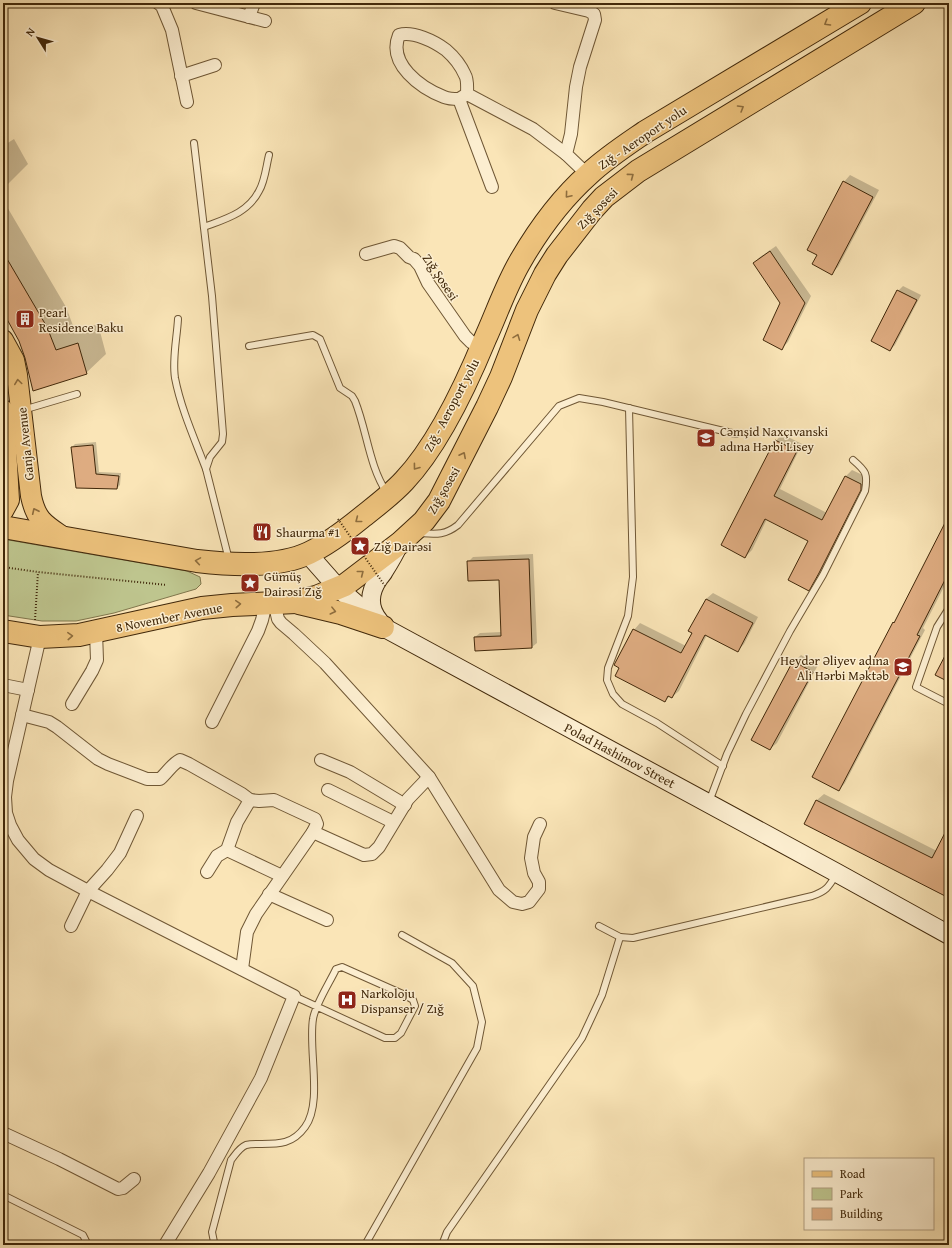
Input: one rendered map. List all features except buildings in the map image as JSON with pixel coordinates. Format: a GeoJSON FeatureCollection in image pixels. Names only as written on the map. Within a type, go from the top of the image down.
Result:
{"type":"FeatureCollection","features":[{"type":"Feature","properties":{"kind":"highway","name":"Zığ - Aeroport yolu"},"geometry":{"type":"LineString","coordinates":[[389,496],[412,472],[428,451],[446,420],[520,262],[551,216],[570,193],[588,175],[645,132],[860,3]]}},
{"type":"Feature","properties":{"kind":"highway","name":"Zığ şosesi"},"geometry":{"type":"LineString","coordinates":[[405,538],[431,513],[439,502],[501,377],[527,310],[544,274],[573,234],[604,197],[638,171],[914,3]]}},
{"type":"Feature","properties":{"kind":"highway"},"geometry":{"type":"LineString","coordinates":[[3,527],[197,561],[230,564],[272,562],[292,559],[308,554],[343,532],[389,496]]}},
{"type":"Feature","properties":{"kind":"highway","name":"8 November Avenue"},"geometry":{"type":"LineString","coordinates":[[3,631],[38,628],[79,635],[202,608],[279,602],[316,597],[345,585],[405,538]]}},
{"type":"Feature","properties":{"kind":"highway"},"geometry":{"type":"LineString","coordinates":[[279,602],[341,613],[383,627]]}},
{"type":"Feature","properties":{"kind":"main road","name":"Ganja Avenue"},"geometry":{"type":"LineString","coordinates":[[3,340],[14,360],[12,410],[34,510],[40,519],[63,538]]}},
{"type":"Feature","properties":{"kind":"main road","name":"Ganja Avenue"},"geometry":{"type":"LineString","coordinates":[[3,511],[9,500],[4,430],[12,410]]}},
{"type":"Feature","properties":{"kind":"street"},"geometry":{"type":"LineString","coordinates":[[196,3],[265,21]]}},
{"type":"Feature","properties":{"kind":"street"},"geometry":{"type":"LineString","coordinates":[[250,17],[254,3]]}},
{"type":"Feature","properties":{"kind":"street"},"geometry":{"type":"LineString","coordinates":[[555,3],[594,14],[595,20],[580,67],[576,87],[571,134],[566,154]]}},
{"type":"Feature","properties":{"kind":"street"},"geometry":{"type":"LineString","coordinates":[[162,4],[172,30],[187,102]]}},
{"type":"Feature","properties":{"kind":"street"},"geometry":{"type":"LineString","coordinates":[[492,187],[463,97],[466,76],[446,50],[426,39],[405,34],[399,35],[396,41],[398,56],[402,66],[418,83],[446,98],[463,97],[533,129],[566,154],[588,175]]}},
{"type":"Feature","properties":{"kind":"street"},"geometry":{"type":"LineString","coordinates":[[182,76],[215,65]]}},
{"type":"Feature","properties":{"kind":"street","name":"Zığ Şosesi"},"geometry":{"type":"LineString","coordinates":[[366,254],[394,246],[400,248],[409,257],[414,259],[420,266],[428,283],[465,336],[481,348]]}},
{"type":"Feature","properties":{"kind":"street"},"geometry":{"type":"LineString","coordinates":[[383,627],[372,610],[372,592],[405,538]]}},
{"type":"Feature","properties":{"kind":"street","name":"Polad Hashimov Street"},"geometry":{"type":"LineString","coordinates":[[308,554],[338,588],[383,627],[949,935]]}},
{"type":"Feature","properties":{"kind":"street"},"geometry":{"type":"LineString","coordinates":[[212,722],[258,631],[262,620],[279,602]]}},
{"type":"Feature","properties":{"kind":"street"},"geometry":{"type":"LineString","coordinates":[[279,602],[278,619],[281,623],[325,663],[429,777],[500,890],[513,902],[522,904],[529,902],[539,889],[539,882],[534,873],[532,858],[534,838],[540,824]]}},
{"type":"Feature","properties":{"kind":"street"},"geometry":{"type":"LineString","coordinates":[[38,628],[28,690],[7,780],[5,797],[4,813],[18,840],[34,859],[49,870],[294,996],[261,1078],[209,1174],[169,1243]]}},
{"type":"Feature","properties":{"kind":"street"},"geometry":{"type":"LineString","coordinates":[[72,704],[97,660],[96,632]]}},
{"type":"Feature","properties":{"kind":"street"},"geometry":{"type":"LineString","coordinates":[[3,685],[28,690]]}},
{"type":"Feature","properties":{"kind":"street"},"geometry":{"type":"LineString","coordinates":[[22,715],[53,724],[98,758],[147,779],[160,779],[175,763],[180,760],[242,794],[250,800],[274,800],[315,819],[317,824],[313,832],[269,894],[256,914],[247,932],[242,969]]}},
{"type":"Feature","properties":{"kind":"street"},"geometry":{"type":"LineString","coordinates":[[320,760],[350,772],[405,805]]}},
{"type":"Feature","properties":{"kind":"street"},"geometry":{"type":"LineString","coordinates":[[313,832],[364,855],[372,854],[408,799],[429,777]]}},
{"type":"Feature","properties":{"kind":"street"},"geometry":{"type":"LineString","coordinates":[[328,790],[393,822]]}},
{"type":"Feature","properties":{"kind":"street"},"geometry":{"type":"LineString","coordinates":[[207,872],[217,856],[227,850],[237,822],[250,800]]}},
{"type":"Feature","properties":{"kind":"street"},"geometry":{"type":"LineString","coordinates":[[72,926],[88,891],[120,853],[137,816]]}},
{"type":"Feature","properties":{"kind":"street"},"geometry":{"type":"LineString","coordinates":[[227,850],[282,876]]}},
{"type":"Feature","properties":{"kind":"street"},"geometry":{"type":"LineString","coordinates":[[269,894],[327,920]]}},
{"type":"Feature","properties":{"kind":"street"},"geometry":{"type":"LineString","coordinates":[[3,1133],[118,1189],[123,1188],[134,1179]]}},
{"type":"Feature","properties":{"kind":"lane"},"geometry":{"type":"LineString","coordinates":[[194,143],[212,296],[223,434],[222,442],[210,457],[206,469]]}},
{"type":"Feature","properties":{"kind":"lane"},"geometry":{"type":"LineString","coordinates":[[204,227],[239,213],[252,204],[260,190],[269,155]]}},
{"type":"Feature","properties":{"kind":"lane"},"geometry":{"type":"LineString","coordinates":[[178,319],[174,364],[175,378],[185,412],[206,469],[230,564]]}},
{"type":"Feature","properties":{"kind":"lane"},"geometry":{"type":"LineString","coordinates":[[249,346],[313,335],[320,339],[340,388],[352,396],[355,401],[375,468],[382,485],[389,496]]}},
{"type":"Feature","properties":{"kind":"lane"},"geometry":{"type":"LineString","coordinates":[[12,410],[77,394]]}},
{"type":"Feature","properties":{"kind":"lane"},"geometry":{"type":"LineString","coordinates":[[405,538],[445,533],[458,525],[559,406],[579,398],[603,402],[736,434]]}},
{"type":"Feature","properties":{"kind":"lane"},"geometry":{"type":"LineString","coordinates":[[629,408],[633,577],[628,616],[608,668],[607,680],[613,694],[622,704],[663,727],[723,766]]}},
{"type":"Feature","properties":{"kind":"lane"},"geometry":{"type":"LineString","coordinates":[[709,804],[727,754],[746,714],[790,631],[823,575],[866,491],[867,479],[864,469],[853,460]]}},
{"type":"Feature","properties":{"kind":"lane"},"geometry":{"type":"LineString","coordinates":[[949,608],[937,627],[916,687],[949,704]]}},
{"type":"Feature","properties":{"kind":"lane"},"geometry":{"type":"LineString","coordinates":[[598,926],[620,937],[633,938],[812,896],[823,892],[828,888],[837,873]]}},
{"type":"Feature","properties":{"kind":"lane"},"geometry":{"type":"LineString","coordinates":[[365,1245],[476,1048],[482,1022],[473,986],[452,963],[402,936]]}},
{"type":"Feature","properties":{"kind":"lane"},"geometry":{"type":"LineString","coordinates":[[442,1245],[447,1232],[582,1038],[602,995],[620,937]]}},
{"type":"Feature","properties":{"kind":"lane"},"geometry":{"type":"LineString","coordinates":[[216,1245],[212,1232],[231,1160],[238,1150],[248,1144],[280,1144],[295,1137],[305,1127],[312,1111],[314,1088],[312,1033],[313,1018],[318,1007],[336,969],[342,967],[405,995],[413,1000],[415,1006],[401,1033],[395,1038],[385,1038],[318,1007],[294,996]]}},
{"type":"Feature","properties":{"kind":"lane"},"geometry":{"type":"LineString","coordinates":[[3,1195],[83,1235],[86,1245]]}},
{"type":"Feature","properties":{"kind":"path"},"geometry":{"type":"LineString","coordinates":[[338,519],[385,586]]}},
{"type":"Feature","properties":{"kind":"path"},"geometry":{"type":"LineString","coordinates":[[3,567],[167,585]]}},
{"type":"Feature","properties":{"kind":"path"},"geometry":{"type":"LineString","coordinates":[[38,572],[38,628]]}},
{"type":"Feature","properties":{"kind":"green space"},"geometry":{"type":"Polygon","coordinates":[[[3,539],[187,571],[200,577],[201,584],[196,589],[114,613],[76,621],[42,621],[3,615],[3,539]]]}},
{"type":"Feature","properties":{"kind":"place","name":"Pearl Residence Baku"},"geometry":{"type":"Point","coordinates":[25,319]}},
{"type":"Feature","properties":{"kind":"place","name":"Cəmşid Naxçıvanski adına Hərbi Lisey"},"geometry":{"type":"Point","coordinates":[706,438]}},
{"type":"Feature","properties":{"kind":"place","name":"Shaurma #1"},"geometry":{"type":"Point","coordinates":[262,532]}},
{"type":"Feature","properties":{"kind":"place","name":"Zığ Dairəsi"},"geometry":{"type":"Point","coordinates":[360,546]}},
{"type":"Feature","properties":{"kind":"place","name":"Gümüş Dairəsi Zığ"},"geometry":{"type":"Point","coordinates":[250,583]}},
{"type":"Feature","properties":{"kind":"place","name":"Heydər Əliyev adına Ali Hərbi Məktəb"},"geometry":{"type":"Point","coordinates":[903,667]}},
{"type":"Feature","properties":{"kind":"place","name":"Narkoloju Dispanser / Zığ"},"geometry":{"type":"Point","coordinates":[347,1000]}}]}
